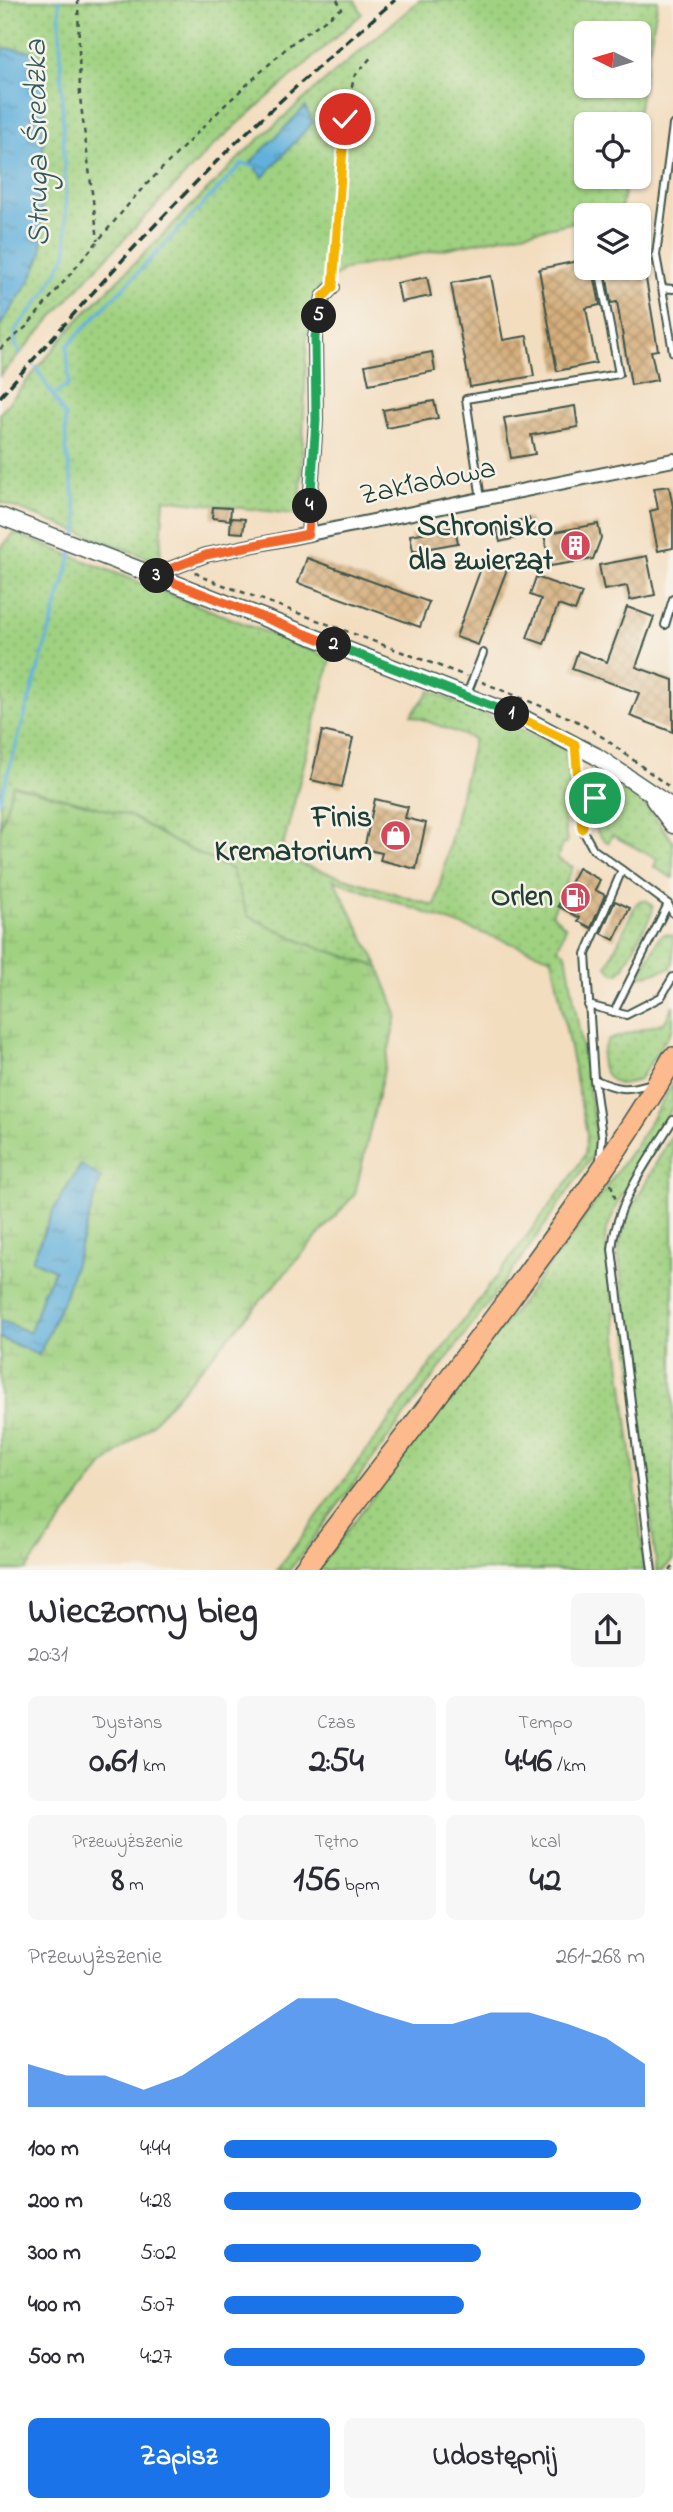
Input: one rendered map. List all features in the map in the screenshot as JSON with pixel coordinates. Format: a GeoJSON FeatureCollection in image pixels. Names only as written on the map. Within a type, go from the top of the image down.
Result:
{"type":"FeatureCollection","features":[{"type":"Feature","properties":{"kind":"highway"},"geometry":{"type":"LineString","coordinates":[[303,1570],[595,1183],[673,1058]]}},
{"type":"Feature","properties":{"kind":"street"},"geometry":{"type":"LineString","coordinates":[[308,534],[316,421],[315,337],[323,297],[333,287]]}},
{"type":"Feature","properties":{"kind":"street","name":"Zakładowa"},"geometry":{"type":"LineString","coordinates":[[154,575],[206,555],[673,460]]}},
{"type":"Feature","properties":{"kind":"street"},"geometry":{"type":"LineString","coordinates":[[3,522],[26,526],[59,538],[523,718],[575,744],[673,808]]}},
{"type":"Feature","properties":{"kind":"street"},"geometry":{"type":"LineString","coordinates":[[643,786],[673,825]]}},
{"type":"Feature","properties":{"kind":"lane"},"geometry":{"type":"LineString","coordinates":[[673,125],[656,255],[673,352]]}},
{"type":"Feature","properties":{"kind":"lane"},"geometry":{"type":"LineString","coordinates":[[481,499],[466,399],[619,374],[601,280]]}},
{"type":"Feature","properties":{"kind":"lane"},"geometry":{"type":"LineString","coordinates":[[662,288],[673,289]]}},
{"type":"Feature","properties":{"kind":"lane"},"geometry":{"type":"LineString","coordinates":[[666,625],[673,599]]}},
{"type":"Feature","properties":{"kind":"lane"},"geometry":{"type":"LineString","coordinates":[[466,695],[483,653]]}},
{"type":"Feature","properties":{"kind":"lane"},"geometry":{"type":"LineString","coordinates":[[575,744],[582,829],[593,849],[668,904],[673,913]]}},
{"type":"Feature","properties":{"kind":"lane"},"geometry":{"type":"LineString","coordinates":[[582,829],[595,798],[623,773]]}},
{"type":"Feature","properties":{"kind":"lane"},"geometry":{"type":"LineString","coordinates":[[595,1183],[602,1136],[594,1079],[586,954],[622,870]]}},
{"type":"Feature","properties":{"kind":"lane"},"geometry":{"type":"LineString","coordinates":[[614,1012],[668,904]]}},
{"type":"Feature","properties":{"kind":"lane"},"geometry":{"type":"LineString","coordinates":[[588,1005],[626,1015],[661,997],[673,977]]}},
{"type":"Feature","properties":{"kind":"lane"},"geometry":{"type":"LineString","coordinates":[[594,1079],[614,1089],[634,1089],[660,1081]]}},
{"type":"Feature","properties":{"kind":"lane"},"geometry":{"type":"LineString","coordinates":[[652,1570],[612,1249],[614,1230],[622,1209],[673,1120]]}},
{"type":"Feature","properties":{"kind":"path"},"geometry":{"type":"LineString","coordinates":[[78,0],[80,97],[98,241]]}},
{"type":"Feature","properties":{"kind":"path"},"geometry":{"type":"LineString","coordinates":[[0,349],[26,327],[138,193],[225,105],[292,43],[342,8],[337,0]]}},
{"type":"Feature","properties":{"kind":"path"},"geometry":{"type":"LineString","coordinates":[[333,287],[345,119],[354,77],[373,55]]}},
{"type":"Feature","properties":{"kind":"path"},"geometry":{"type":"LineString","coordinates":[[607,1165],[614,1198],[622,1209]]}},
{"type":"Feature","properties":{"kind":"green space"},"geometry":{"type":"Polygon","coordinates":[[[0,0],[355,0],[362,14],[213,146],[90,275],[0,376],[0,0]]]}},
{"type":"Feature","properties":{"kind":"green space"},"geometry":{"type":"Polygon","coordinates":[[[420,0],[658,0],[651,39],[651,21],[574,21],[574,98],[641,98],[638,112],[574,112],[574,189],[625,189],[622,203],[574,203],[574,222],[346,269],[319,287],[307,335],[300,515],[164,499],[160,558],[148,558],[0,502],[0,413],[78,320],[248,149],[420,0]]]}},
{"type":"Feature","properties":{"kind":"green space"},"geometry":{"type":"Polygon","coordinates":[[[14,533],[331,658],[280,858],[435,906],[474,739],[411,715],[430,691],[559,746],[566,753],[571,797],[561,798],[567,843],[562,844],[557,859],[573,867],[552,914],[566,927],[558,948],[566,953],[597,1137],[595,1152],[527,1251],[290,1570],[277,1570],[571,1177],[585,1154],[587,1134],[552,958],[334,880],[379,967],[307,944],[248,916],[231,869],[174,842],[130,816],[14,785],[0,828],[0,549],[14,533]]]}},
{"type":"Feature","properties":{"kind":"green space"},"geometry":{"type":"Polygon","coordinates":[[[13,785],[130,816],[174,842],[231,869],[248,916],[307,944],[379,967],[397,1014],[355,1194],[151,1425],[102,1466],[26,1570],[0,1570],[0,1338],[39,1355],[80,1166],[53,1211],[32,1260],[55,1269],[43,1292],[30,1333],[0,1320],[0,829],[13,785]]]}},
{"type":"Feature","properties":{"kind":"green space"},"geometry":{"type":"Polygon","coordinates":[[[620,790],[628,792],[643,803],[673,841],[673,878],[654,867],[657,859],[612,835],[608,843],[595,828],[593,820],[597,804],[610,793],[620,790]]]}},
{"type":"Feature","properties":{"kind":"green space"},"geometry":{"type":"Polygon","coordinates":[[[641,900],[648,901],[653,907],[652,913],[623,969],[614,973],[607,966],[636,904],[641,900]]]}},
{"type":"Feature","properties":{"kind":"green space"},"geometry":{"type":"Polygon","coordinates":[[[664,934],[673,935],[671,968],[639,977],[659,938],[664,934]]]}},
{"type":"Feature","properties":{"kind":"green space"},"geometry":{"type":"Polygon","coordinates":[[[673,1005],[673,1028],[639,1080],[619,1085],[612,1081],[604,1071],[601,1059],[608,1040],[665,1022],[673,1005]]]}},
{"type":"Feature","properties":{"kind":"green space"},"geometry":{"type":"Polygon","coordinates":[[[673,1083],[673,1106],[616,1206],[605,1235],[645,1570],[317,1570],[574,1233],[637,1143],[673,1083]]]}},
{"type":"Feature","properties":{"kind":"green space"},"geometry":{"type":"Polygon","coordinates":[[[673,1132],[673,1560],[663,1570],[657,1570],[618,1251],[626,1219],[673,1132]]]}},
{"type":"Feature","properties":{"kind":"water"},"geometry":{"type":"Polygon","coordinates":[[[5,48],[32,51],[46,69],[42,253],[31,279],[0,326],[0,57],[5,48]]]}},
{"type":"Feature","properties":{"kind":"water"},"geometry":{"type":"Polygon","coordinates":[[[305,107],[313,122],[263,177],[251,162],[305,107]]]}},
{"type":"Feature","properties":{"kind":"water"},"geometry":{"type":"Polygon","coordinates":[[[81,1165],[101,1178],[65,1296],[39,1355],[0,1338],[0,1320],[30,1333],[43,1292],[55,1270],[32,1260],[53,1211],[81,1165]]]}},
{"type":"Feature","properties":{"kind":"building"},"geometry":{"type":"Polygon","coordinates":[[[574,262],[574,280],[595,280],[600,305],[586,308],[596,363],[557,371],[539,269],[574,262]]]}},
{"type":"Feature","properties":{"kind":"building"},"geometry":{"type":"Polygon","coordinates":[[[491,276],[503,340],[527,336],[534,376],[470,387],[451,283],[491,276]]]}},
{"type":"Feature","properties":{"kind":"building"},"geometry":{"type":"Polygon","coordinates":[[[427,277],[431,296],[401,302],[397,283],[427,277]]]}},
{"type":"Feature","properties":{"kind":"building"},"geometry":{"type":"Polygon","coordinates":[[[607,280],[646,280],[658,350],[651,351],[657,380],[631,385],[617,302],[611,303],[607,280]]]}},
{"type":"Feature","properties":{"kind":"building"},"geometry":{"type":"Polygon","coordinates":[[[432,352],[435,371],[369,384],[365,365],[432,352]]]}},
{"type":"Feature","properties":{"kind":"building"},"geometry":{"type":"Polygon","coordinates":[[[434,401],[438,418],[387,428],[383,410],[434,401]]]}},
{"type":"Feature","properties":{"kind":"building"},"geometry":{"type":"Polygon","coordinates":[[[575,406],[578,427],[531,435],[535,454],[511,458],[504,418],[575,406]]]}},
{"type":"Feature","properties":{"kind":"building"},"geometry":{"type":"Polygon","coordinates":[[[669,486],[673,507],[673,548],[658,551],[650,511],[658,509],[654,488],[669,486]]]}},
{"type":"Feature","properties":{"kind":"building"},"geometry":{"type":"Polygon","coordinates":[[[213,507],[231,508],[230,520],[212,518],[213,507]]]}},
{"type":"Feature","properties":{"kind":"building"},"geometry":{"type":"Polygon","coordinates":[[[231,518],[245,519],[243,533],[230,532],[231,518]]]}},
{"type":"Feature","properties":{"kind":"building"},"geometry":{"type":"Polygon","coordinates":[[[529,518],[532,534],[500,542],[496,526],[529,518]]]}},
{"type":"Feature","properties":{"kind":"building"},"geometry":{"type":"Polygon","coordinates":[[[598,524],[601,538],[593,559],[550,566],[544,534],[598,524]]]}},
{"type":"Feature","properties":{"kind":"building"},"geometry":{"type":"Polygon","coordinates":[[[455,527],[458,543],[413,551],[410,535],[455,527]]]}},
{"type":"Feature","properties":{"kind":"building"},"geometry":{"type":"Polygon","coordinates":[[[647,556],[655,595],[630,600],[627,586],[604,590],[599,565],[647,556]]]}},
{"type":"Feature","properties":{"kind":"building"},"geometry":{"type":"Polygon","coordinates":[[[307,558],[429,602],[420,627],[298,583],[307,558]]]}},
{"type":"Feature","properties":{"kind":"building"},"geometry":{"type":"Polygon","coordinates":[[[484,560],[507,569],[478,645],[456,637],[484,560]]]}},
{"type":"Feature","properties":{"kind":"building"},"geometry":{"type":"Polygon","coordinates":[[[536,577],[582,593],[575,611],[558,605],[544,644],[527,638],[541,599],[530,595],[536,577]]]}},
{"type":"Feature","properties":{"kind":"building"},"geometry":{"type":"Polygon","coordinates":[[[627,607],[654,617],[636,667],[673,680],[673,732],[630,716],[639,693],[572,669],[578,651],[607,662],[627,607]]]}},
{"type":"Feature","properties":{"kind":"building"},"geometry":{"type":"Polygon","coordinates":[[[322,731],[353,738],[342,787],[311,780],[322,731]]]}},
{"type":"Feature","properties":{"kind":"building","name":"Finis Krematorium"},"geometry":{"type":"Polygon","coordinates":[[[375,799],[408,807],[405,818],[426,823],[416,869],[380,860],[382,853],[364,849],[375,799]]]}},
{"type":"Feature","properties":{"kind":"building","name":"Orlen"},"geometry":{"type":"Polygon","coordinates":[[[578,868],[600,880],[595,890],[605,895],[591,928],[578,921],[580,918],[558,906],[578,868]]]}},
{"type":"Feature","properties":{"kind":"building"},"geometry":{"type":"Polygon","coordinates":[[[615,901],[630,908],[614,940],[601,933],[615,901]]]}},
{"type":"Feature","properties":{"kind":"waterway","name":"Struga Średzka"},"geometry":{"type":"LineString","coordinates":[[21,353],[15,344],[16,329],[46,292],[67,253],[59,0]]}},
{"type":"Feature","properties":{"kind":"waterway"},"geometry":{"type":"LineString","coordinates":[[54,395],[69,384],[67,346],[242,164],[254,166]]}},
{"type":"Feature","properties":{"kind":"waterway","name":"Struga Średzka"},"geometry":{"type":"LineString","coordinates":[[36,367],[65,416],[66,448],[79,525],[75,539]]}},
{"type":"Feature","properties":{"kind":"waterway","name":"Struga Średzka"},"geometry":{"type":"LineString","coordinates":[[0,800],[73,550]]}},
{"type":"Feature","properties":{"kind":"railway"},"geometry":{"type":"LineString","coordinates":[[0,397],[134,248],[217,161],[395,0]]}},
{"type":"Feature","properties":{"kind":"place","name":"Schronisko dla zwierząt"},"geometry":{"type":"Point","coordinates":[576,545]}},
{"type":"Feature","properties":{"kind":"place","name":"Finis Krematorium"},"geometry":{"type":"Point","coordinates":[395,836]}},
{"type":"Feature","properties":{"kind":"place","name":"Orlen"},"geometry":{"type":"Point","coordinates":[576,898]}},
{"type":"Feature","properties":{"kind":"route"},"geometry":{"type":"LineString","coordinates":[[345,119],[333,287],[323,297],[315,337],[316,421],[308,534],[206,555],[154,575],[466,695],[553,732],[575,744],[582,829],[595,798]]}}]}
